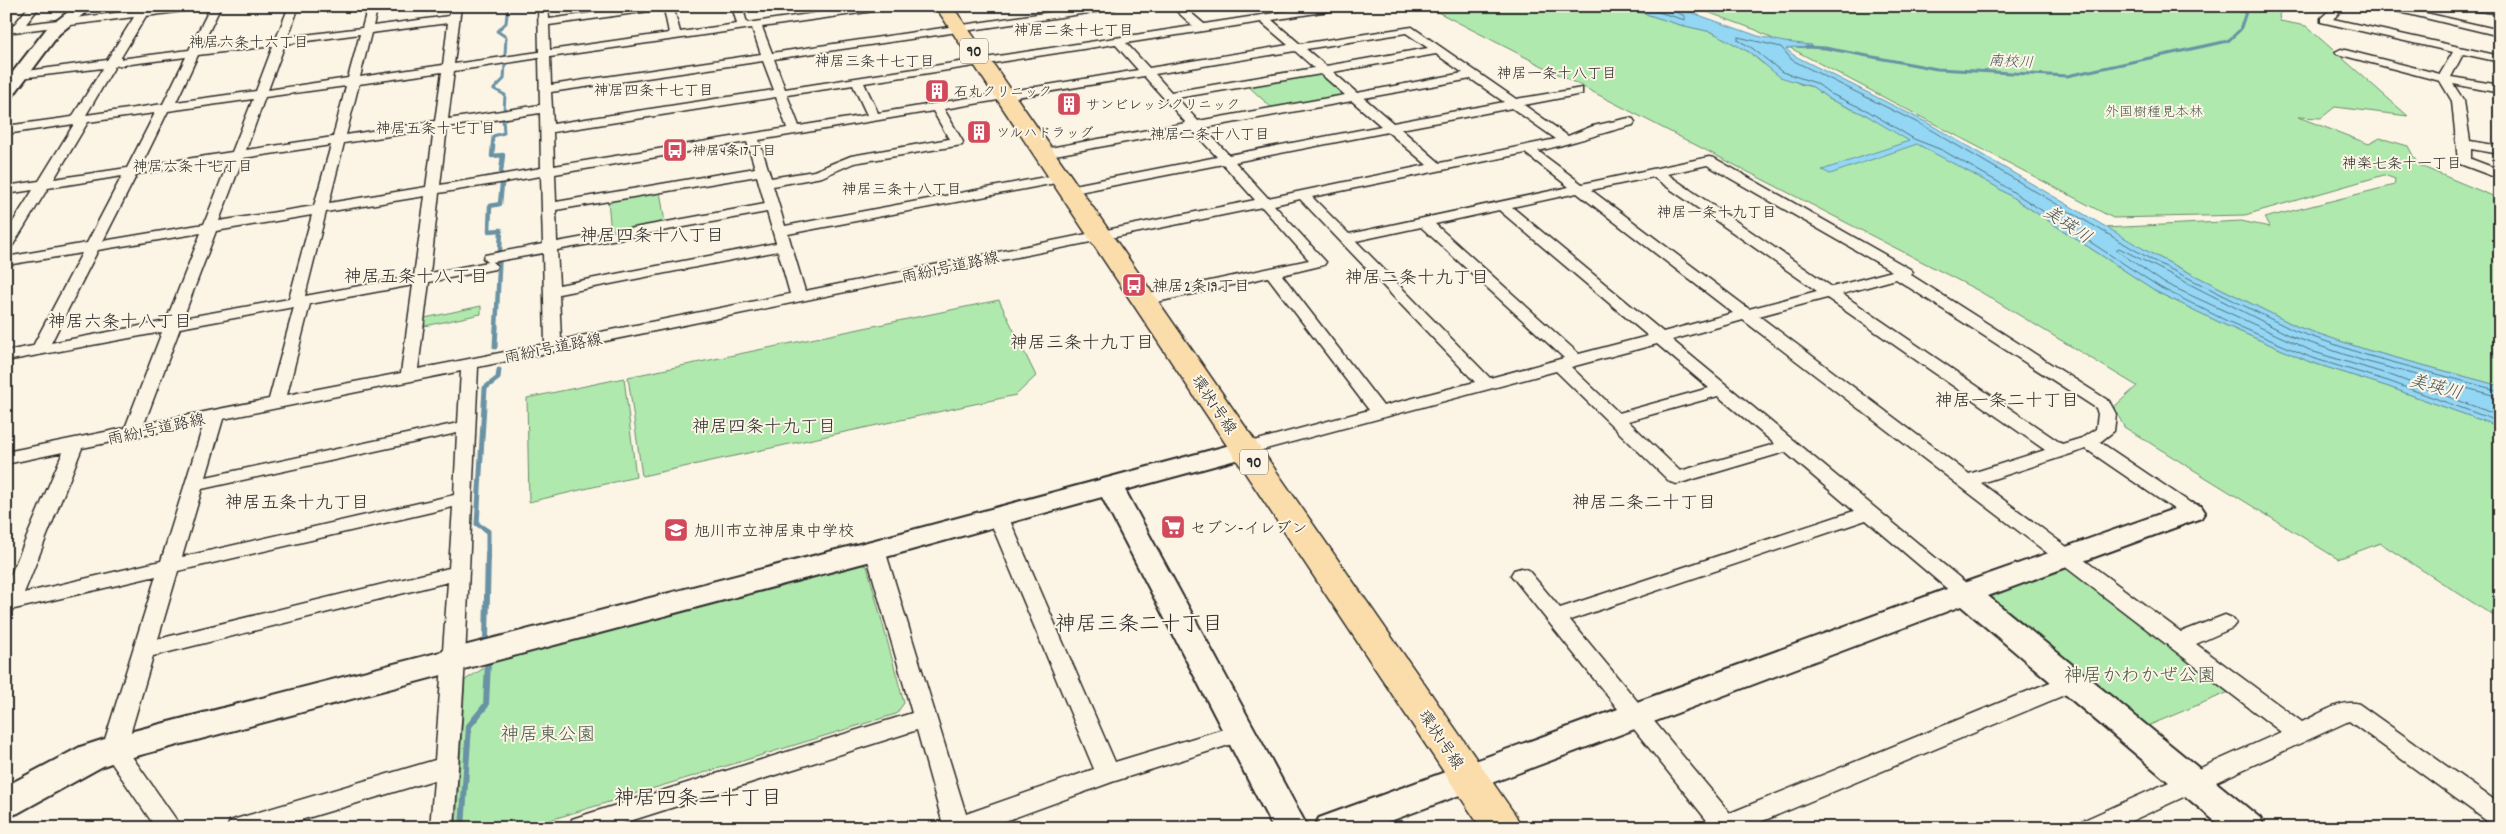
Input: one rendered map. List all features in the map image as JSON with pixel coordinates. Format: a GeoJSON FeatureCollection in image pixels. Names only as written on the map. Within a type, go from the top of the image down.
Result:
{"type":"FeatureCollection","features":[{"type":"Feature","properties":{"kind":"main road","name":"環状1号線"},"geometry":{"type":"LineString","coordinates":[[943,6],[983,62],[1502,828]]}},
{"type":"Feature","properties":{"kind":"street"},"geometry":{"type":"LineString","coordinates":[[11,29],[34,6]]}},
{"type":"Feature","properties":{"kind":"street"},"geometry":{"type":"LineString","coordinates":[[6,94],[15,77],[53,30],[86,6]]}},
{"type":"Feature","properties":{"kind":"street"},"geometry":{"type":"LineString","coordinates":[[11,29],[135,11],[199,6]]}},
{"type":"Feature","properties":{"kind":"street"},"geometry":{"type":"LineString","coordinates":[[40,349],[195,52],[216,6]]}},
{"type":"Feature","properties":{"kind":"street"},"geometry":{"type":"LineString","coordinates":[[132,433],[294,6]]}},
{"type":"Feature","properties":{"kind":"street"},"geometry":{"type":"LineString","coordinates":[[277,403],[320,209],[373,6]]}},
{"type":"Feature","properties":{"kind":"street"},"geometry":{"type":"LineString","coordinates":[[543,6],[553,347]]}},
{"type":"Feature","properties":{"kind":"street"},"geometry":{"type":"LineString","coordinates":[[543,23],[607,18],[667,6],[675,36]]}},
{"type":"Feature","properties":{"kind":"street"},"geometry":{"type":"LineString","coordinates":[[737,6],[743,27]]}},
{"type":"Feature","properties":{"kind":"street"},"geometry":{"type":"LineString","coordinates":[[794,6],[799,19]]}},
{"type":"Feature","properties":{"kind":"street"},"geometry":{"type":"LineString","coordinates":[[6,130],[799,19],[836,10],[888,6]]}},
{"type":"Feature","properties":{"kind":"street"},"geometry":{"type":"LineString","coordinates":[[546,89],[1115,6]]}},
{"type":"Feature","properties":{"kind":"street"},"geometry":{"type":"LineString","coordinates":[[1176,6],[1202,28]]}},
{"type":"Feature","properties":{"kind":"street"},"geometry":{"type":"LineString","coordinates":[[547,129],[1341,6]]}},
{"type":"Feature","properties":{"kind":"street"},"geometry":{"type":"LineString","coordinates":[[2341,6],[2325,20],[2459,52],[2500,59]]}},
{"type":"Feature","properties":{"kind":"street"},"geometry":{"type":"LineString","coordinates":[[2380,6],[2500,33]]}},
{"type":"Feature","properties":{"kind":"street"},"geometry":{"type":"LineString","coordinates":[[2432,18],[2444,6]]}},
{"type":"Feature","properties":{"kind":"street"},"geometry":{"type":"LineString","coordinates":[[2466,6],[2500,11]]}},
{"type":"Feature","properties":{"kind":"street"},"geometry":{"type":"LineString","coordinates":[[6,245],[43,185],[112,63],[135,11]]}},
{"type":"Feature","properties":{"kind":"street"},"geometry":{"type":"LineString","coordinates":[[15,77],[366,30],[455,12],[409,376]]}},
{"type":"Feature","properties":{"kind":"street"},"geometry":{"type":"LineString","coordinates":[[607,18],[610,45]]}},
{"type":"Feature","properties":{"kind":"street"},"geometry":{"type":"LineString","coordinates":[[1263,18],[1437,167]]}},
{"type":"Feature","properties":{"kind":"street"},"geometry":{"type":"LineString","coordinates":[[756,25],[794,130]]}},
{"type":"Feature","properties":{"kind":"street"},"geometry":{"type":"LineString","coordinates":[[6,261],[1408,29],[1567,141]]}},
{"type":"Feature","properties":{"kind":"street"},"geometry":{"type":"LineString","coordinates":[[1118,41],[1319,262],[1144,300]]}},
{"type":"Feature","properties":{"kind":"street"},"geometry":{"type":"LineString","coordinates":[[1170,96],[1439,50]]}},
{"type":"Feature","properties":{"kind":"street"},"geometry":{"type":"LineString","coordinates":[[2341,52],[2444,80],[2500,89]]}},
{"type":"Feature","properties":{"kind":"street"},"geometry":{"type":"LineString","coordinates":[[2444,80],[2450,65],[2459,52]]}},
{"type":"Feature","properties":{"kind":"street"},"geometry":{"type":"LineString","coordinates":[[1044,153],[1474,75]]}},
{"type":"Feature","properties":{"kind":"street"},"geometry":{"type":"LineString","coordinates":[[2444,80],[2458,101],[2465,161],[2500,175]]}},
{"type":"Feature","properties":{"kind":"street"},"geometry":{"type":"LineString","coordinates":[[857,81],[874,117]]}},
{"type":"Feature","properties":{"kind":"street"},"geometry":{"type":"LineString","coordinates":[[781,231],[1065,184],[1227,160],[1578,91]]}},
{"type":"Feature","properties":{"kind":"street"},"geometry":{"type":"LineString","coordinates":[[550,207],[764,177],[817,174],[851,160],[956,142],[937,107]]}},
{"type":"Feature","properties":{"kind":"street"},"geometry":{"type":"LineString","coordinates":[[6,190],[546,108]]}},
{"type":"Feature","properties":{"kind":"street","name":"雨紛1号道路線"},"geometry":{"type":"LineString","coordinates":[[6,458],[1567,141],[1597,129],[1629,122]]}},
{"type":"Feature","properties":{"kind":"street"},"geometry":{"type":"LineString","coordinates":[[752,137],[799,296]]}},
{"type":"Feature","properties":{"kind":"street"},"geometry":{"type":"LineString","coordinates":[[2464,144],[2500,150]]}},
{"type":"Feature","properties":{"kind":"street"},"geometry":{"type":"LineString","coordinates":[[1527,149],[2299,733]]}},
{"type":"Feature","properties":{"kind":"street"},"geometry":{"type":"LineString","coordinates":[[6,803],[92,756],[114,749],[875,550],[1485,383],[1905,272],[1709,161],[1346,239]]}},
{"type":"Feature","properties":{"kind":"street"},"geometry":{"type":"LineString","coordinates":[[1654,172],[2059,452]]}},
{"type":"Feature","properties":{"kind":"street"},"geometry":{"type":"LineString","coordinates":[[1303,194],[1485,383]]}},
{"type":"Feature","properties":{"kind":"street"},"geometry":{"type":"LineString","coordinates":[[1502,206],[1867,513],[2248,828]]}},
{"type":"Feature","properties":{"kind":"street"},"geometry":{"type":"LineString","coordinates":[[7,356],[422,280],[550,247],[774,207]]}},
{"type":"Feature","properties":{"kind":"street"},"geometry":{"type":"LineString","coordinates":[[1425,223],[1566,362],[1616,419],[1677,478],[1788,446]]}},
{"type":"Feature","properties":{"kind":"street"},"geometry":{"type":"LineString","coordinates":[[552,291],[784,246]]}},
{"type":"Feature","properties":{"kind":"street"},"geometry":{"type":"LineString","coordinates":[[1272,272],[1378,412]]}},
{"type":"Feature","properties":{"kind":"street"},"geometry":{"type":"LineString","coordinates":[[1899,274],[2103,405],[2106,414],[2106,431],[2088,442],[1966,481]]}},
{"type":"Feature","properties":{"kind":"street"},"geometry":{"type":"LineString","coordinates":[[442,828],[454,660],[470,364]]}},
{"type":"Feature","properties":{"kind":"street"},"geometry":{"type":"LineString","coordinates":[[1616,419],[1721,390]]}},
{"type":"Feature","properties":{"kind":"street"},"geometry":{"type":"LineString","coordinates":[[114,749],[215,416]]}},
{"type":"Feature","properties":{"kind":"street"},"geometry":{"type":"LineString","coordinates":[[195,485],[467,426]]}},
{"type":"Feature","properties":{"kind":"street"},"geometry":{"type":"LineString","coordinates":[[2088,442],[2191,512]]}},
{"type":"Feature","properties":{"kind":"street"},"geometry":{"type":"LineString","coordinates":[[8,604],[75,444]]}},
{"type":"Feature","properties":{"kind":"street"},"geometry":{"type":"LineString","coordinates":[[1110,487],[1291,828]]}},
{"type":"Feature","properties":{"kind":"street"},"geometry":{"type":"LineString","coordinates":[[8,604],[462,499]]}},
{"type":"Feature","properties":{"kind":"street"},"geometry":{"type":"LineString","coordinates":[[1331,828],[1964,593],[2067,558],[2191,512]]}},
{"type":"Feature","properties":{"kind":"street"},"geometry":{"type":"LineString","coordinates":[[1556,617],[1867,513]]}},
{"type":"Feature","properties":{"kind":"street"},"geometry":{"type":"LineString","coordinates":[[998,516],[1108,774]]}},
{"type":"Feature","properties":{"kind":"street"},"geometry":{"type":"LineString","coordinates":[[875,550],[957,828],[1108,774],[1240,733]]}},
{"type":"Feature","properties":{"kind":"street"},"geometry":{"type":"LineString","coordinates":[[144,650],[458,573]]}},
{"type":"Feature","properties":{"kind":"street"},"geometry":{"type":"LineString","coordinates":[[1521,575],[1727,826],[2073,682]]}},
{"type":"Feature","properties":{"kind":"street"},"geometry":{"type":"LineString","coordinates":[[2179,642],[2225,623]]}},
{"type":"Feature","properties":{"kind":"street"},"geometry":{"type":"LineString","coordinates":[[2091,828],[2351,710],[2500,819],[2486,828]]}},
{"type":"Feature","properties":{"kind":"street"},"geometry":{"type":"LineString","coordinates":[[581,828],[590,823],[926,718]]}},
{"type":"Feature","properties":{"kind":"street"},"geometry":{"type":"LineString","coordinates":[[114,749],[170,828]]}},
{"type":"Feature","properties":{"kind":"street"},"geometry":{"type":"LineString","coordinates":[[239,828],[445,768]]}},
{"type":"Feature","properties":{"kind":"green space"},"geometry":{"type":"Polygon","coordinates":[[[1426,6],[1621,6],[1680,25],[1712,32],[1749,52],[1762,63],[1800,84],[1813,87],[1829,99],[1866,115],[1995,186],[2159,293],[2225,325],[2310,362],[2386,386],[2500,427],[2500,620],[2380,543],[2338,559],[2124,427],[2114,407],[2137,386],[1979,291],[1426,6]]]}},
{"type":"Feature","properties":{"kind":"green space","name":"外国樹種見本林"},"geometry":{"type":"Polygon","coordinates":[[[1691,6],[2212,6],[2245,13],[2236,6],[2286,6],[2279,15],[2280,21],[2306,26],[2408,116],[2335,107],[2321,118],[2298,117],[2369,144],[2380,138],[2408,146],[2418,165],[2500,199],[2500,386],[2367,350],[2298,327],[2154,255],[2105,228],[2241,221],[2270,227],[2264,218],[2394,185],[2395,179],[2384,175],[2245,215],[2113,218],[1756,30],[1691,6]]]}},
{"type":"Feature","properties":{"kind":"green space"},"geometry":{"type":"Polygon","coordinates":[[[1324,71],[1355,97],[1275,111],[1246,84],[1324,71]]]}},
{"type":"Feature","properties":{"kind":"green space"},"geometry":{"type":"Polygon","coordinates":[[[660,191],[665,223],[611,233],[608,200],[660,191]]]}},
{"type":"Feature","properties":{"kind":"green space"},"geometry":{"type":"Polygon","coordinates":[[[999,300],[1036,376],[1016,395],[642,476],[628,377],[999,300]]]}},
{"type":"Feature","properties":{"kind":"green space"},"geometry":{"type":"Polygon","coordinates":[[[481,306],[481,314],[420,327],[420,319],[481,306]]]}},
{"type":"Feature","properties":{"kind":"green space"},"geometry":{"type":"Polygon","coordinates":[[[624,378],[636,477],[529,502],[527,398],[624,378]]]}},
{"type":"Feature","properties":{"kind":"green space","name":"神居かわかぜ公園"},"geometry":{"type":"Polygon","coordinates":[[[2067,558],[2241,687],[2133,732],[1965,593],[2067,558]]]}},
{"type":"Feature","properties":{"kind":"green space","name":"神居東公園"},"geometry":{"type":"Polygon","coordinates":[[[857,563],[867,566],[904,703],[896,714],[524,828],[456,828],[465,680],[497,660],[857,563]]]}},
{"type":"Feature","properties":{"kind":"water","name":"美瑛川"},"geometry":{"type":"Polygon","coordinates":[[[1621,6],[1673,6],[1758,36],[1784,42],[1812,45],[1809,48],[1793,47],[1786,49],[1795,56],[1926,122],[2154,255],[2298,327],[2367,350],[2500,386],[2500,427],[2386,386],[2310,362],[2225,325],[2159,293],[1995,186],[1917,144],[1830,174],[1822,170],[1909,141],[1866,115],[1829,99],[1813,87],[1780,77],[1749,52],[1712,32],[1680,25],[1621,6]]]}},
{"type":"Feature","properties":{"kind":"waterway"},"geometry":{"type":"LineString","coordinates":[[505,55],[506,37],[497,31],[506,23],[508,6]]}},
{"type":"Feature","properties":{"kind":"waterway","name":"南校川"},"geometry":{"type":"LineString","coordinates":[[1806,47],[1825,48],[1937,69],[2067,76],[2228,41],[2240,30],[2248,6]]}},
{"type":"Feature","properties":{"kind":"waterway"},"geometry":{"type":"LineString","coordinates":[[504,111],[505,95],[494,89],[504,79],[505,64]]}},
{"type":"Feature","properties":{"kind":"waterway"},"geometry":{"type":"LineString","coordinates":[[492,147],[493,136],[504,133],[503,118]]}},
{"type":"Feature","properties":{"kind":"waterway"},"geometry":{"type":"LineString","coordinates":[[493,146],[492,156],[503,155],[501,172]]}},
{"type":"Feature","properties":{"kind":"waterway"},"geometry":{"type":"LineString","coordinates":[[496,329],[501,230],[489,231],[490,206],[500,204],[502,184]]}},
{"type":"Feature","properties":{"kind":"waterway"},"geometry":{"type":"LineString","coordinates":[[495,347],[496,327]]}},
{"type":"Feature","properties":{"kind":"waterway"},"geometry":{"type":"LineString","coordinates":[[488,553],[488,531],[477,524],[485,388],[498,378],[499,370]]}},
{"type":"Feature","properties":{"kind":"waterway"},"geometry":{"type":"LineString","coordinates":[[486,639],[488,553]]}},
{"type":"Feature","properties":{"kind":"waterway"},"geometry":{"type":"LineString","coordinates":[[462,828],[469,726],[486,705],[488,662]]}},
{"type":"Feature","properties":{"kind":"place","name":"石丸クリニック"},"geometry":{"type":"Point","coordinates":[937,91]}},
{"type":"Feature","properties":{"kind":"place","name":"サンビレッジクリニック"},"geometry":{"type":"Point","coordinates":[1069,104]}},
{"type":"Feature","properties":{"kind":"place","name":"ツルハドラッグ"},"geometry":{"type":"Point","coordinates":[979,132]}},
{"type":"Feature","properties":{"kind":"place","name":"神居4条17丁目"},"geometry":{"type":"Point","coordinates":[675,150]}},
{"type":"Feature","properties":{"kind":"place","name":"神居2条19丁目"},"geometry":{"type":"Point","coordinates":[1134,285]}},
{"type":"Feature","properties":{"kind":"place","name":"セブン-イレブン"},"geometry":{"type":"Point","coordinates":[1173,527]}},
{"type":"Feature","properties":{"kind":"place","name":"旭川市立神居東中学校"},"geometry":{"type":"Point","coordinates":[676,530]}},
{"type":"Feature","properties":{"kind":"district","name":"神居二条十七丁目"},"geometry":{"type":"Point","coordinates":[1074,30]}},
{"type":"Feature","properties":{"kind":"district","name":"神居六条十六丁目"},"geometry":{"type":"Point","coordinates":[249,42]}},
{"type":"Feature","properties":{"kind":"district","name":"神居三条十七丁目"},"geometry":{"type":"Point","coordinates":[875,61]}},
{"type":"Feature","properties":{"kind":"district","name":"神居一条十八丁目"},"geometry":{"type":"Point","coordinates":[1557,73]}},
{"type":"Feature","properties":{"kind":"district","name":"神居四条十七丁目"},"geometry":{"type":"Point","coordinates":[654,90]}},
{"type":"Feature","properties":{"kind":"district","name":"神居五条十七丁目"},"geometry":{"type":"Point","coordinates":[436,128]}},
{"type":"Feature","properties":{"kind":"district","name":"神居二条十八丁目"},"geometry":{"type":"Point","coordinates":[1210,134]}},
{"type":"Feature","properties":{"kind":"district","name":"神楽七条十一丁目"},"geometry":{"type":"Point","coordinates":[2402,163]}},
{"type":"Feature","properties":{"kind":"district","name":"神居六条十七丁目"},"geometry":{"type":"Point","coordinates":[193,166]}},
{"type":"Feature","properties":{"kind":"district","name":"神居三条十八丁目"},"geometry":{"type":"Point","coordinates":[902,189]}},
{"type":"Feature","properties":{"kind":"district","name":"神居一条十九丁目"},"geometry":{"type":"Point","coordinates":[1717,212]}},
{"type":"Feature","properties":{"kind":"district","name":"神居四条十八丁目"},"geometry":{"type":"Point","coordinates":[652,235]}},
{"type":"Feature","properties":{"kind":"district","name":"神居五条十八丁目"},"geometry":{"type":"Point","coordinates":[416,276]}},
{"type":"Feature","properties":{"kind":"district","name":"神居二条十九丁目"},"geometry":{"type":"Point","coordinates":[1417,277]}},
{"type":"Feature","properties":{"kind":"district","name":"神居六条十八丁目"},"geometry":{"type":"Point","coordinates":[120,321]}},
{"type":"Feature","properties":{"kind":"district","name":"神居三条十九丁目"},"geometry":{"type":"Point","coordinates":[1082,342]}},
{"type":"Feature","properties":{"kind":"district","name":"神居一条二十丁目"},"geometry":{"type":"Point","coordinates":[2007,400]}},
{"type":"Feature","properties":{"kind":"district","name":"神居四条十九丁目"},"geometry":{"type":"Point","coordinates":[764,426]}},
{"type":"Feature","properties":{"kind":"district","name":"神居五条十九丁目"},"geometry":{"type":"Point","coordinates":[297,502]}},
{"type":"Feature","properties":{"kind":"district","name":"神居二条二十丁目"},"geometry":{"type":"Point","coordinates":[1644,502]}},
{"type":"Feature","properties":{"kind":"district","name":"神居三条二十丁目"},"geometry":{"type":"Point","coordinates":[1139,623]}},
{"type":"Feature","properties":{"kind":"district","name":"神居四条二十丁目"},"geometry":{"type":"Point","coordinates":[698,797]}}]}
